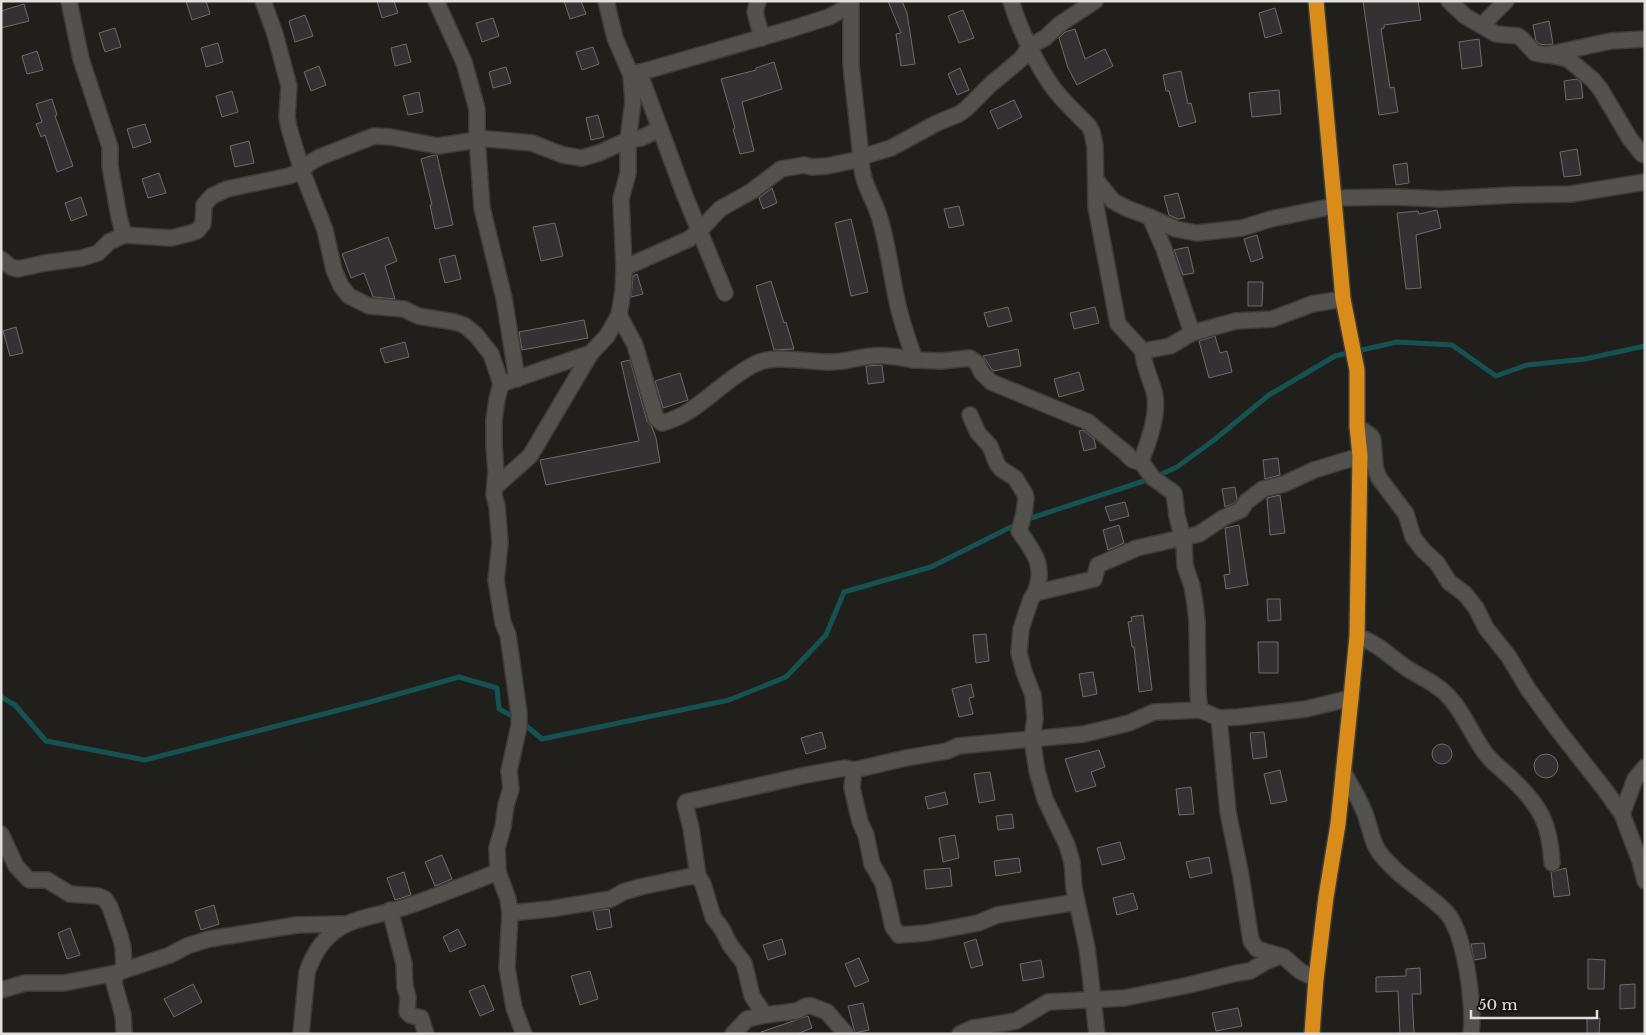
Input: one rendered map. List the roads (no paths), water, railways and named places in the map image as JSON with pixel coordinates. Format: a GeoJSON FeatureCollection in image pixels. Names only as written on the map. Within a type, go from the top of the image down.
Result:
{"type":"FeatureCollection","features":[{"type":"Feature","properties":{"kind":"highway"},"geometry":{"type":"LineString","coordinates":[[1312,1034],[1316,979],[1326,897],[1338,824],[1352,698],[1356,636],[1360,456],[1357,426],[1357,370],[1343,299],[1316,1]]}},
{"type":"Feature","properties":{"kind":"street"},"geometry":{"type":"LineString","coordinates":[[69,1],[81,58],[110,147],[110,166],[118,218],[124,235]]}},
{"type":"Feature","properties":{"kind":"street"},"geometry":{"type":"LineString","coordinates":[[263,1],[281,53],[289,86],[286,117],[302,171],[325,230],[334,270],[341,286],[350,296],[369,306],[404,309],[418,316],[464,325],[476,335],[491,354],[501,384],[494,420],[494,495],[497,506],[500,543],[496,580],[508,635],[520,713],[510,770],[511,788],[506,805],[504,827],[497,848],[498,872],[508,899],[510,913],[507,968],[514,1008],[524,1034]]}},
{"type":"Feature","properties":{"kind":"street"},"geometry":{"type":"LineString","coordinates":[[436,1],[456,41],[472,84],[477,108],[476,138],[482,208],[504,298],[517,379]]}},
{"type":"Feature","properties":{"kind":"street"},"geometry":{"type":"LineString","coordinates":[[606,1],[615,38],[635,74],[660,129],[699,231],[726,294]]}},
{"type":"Feature","properties":{"kind":"street"},"geometry":{"type":"LineString","coordinates":[[758,1],[755,12],[762,38]]}},
{"type":"Feature","properties":{"kind":"street"},"geometry":{"type":"LineString","coordinates":[[1011,1],[1019,26],[1054,88],[1089,126],[1092,132],[1095,146],[1096,207],[1118,324],[1143,351],[1143,362],[1155,398],[1153,426],[1141,462]]}},
{"type":"Feature","properties":{"kind":"street"},"geometry":{"type":"LineString","coordinates":[[624,268],[677,245],[699,231],[720,209],[752,191],[781,169],[804,165],[812,167],[827,166],[856,160],[891,148],[937,123],[959,114],[1022,58],[1030,46],[1045,38],[1060,24],[1095,1]]}},
{"type":"Feature","properties":{"kind":"street"},"geometry":{"type":"LineString","coordinates":[[1449,1],[1465,16],[1496,34],[1518,36],[1533,51],[1568,59],[1593,80],[1630,139],[1642,154],[1645,155]]}},
{"type":"Feature","properties":{"kind":"street"},"geometry":{"type":"LineString","coordinates":[[1482,25],[1506,1]]}},
{"type":"Feature","properties":{"kind":"street"},"geometry":{"type":"LineString","coordinates":[[635,74],[828,17],[850,3]]}},
{"type":"Feature","properties":{"kind":"street"},"geometry":{"type":"LineString","coordinates":[[850,3],[851,65],[862,157],[861,168],[864,181],[880,218],[899,312],[915,360]]}},
{"type":"Feature","properties":{"kind":"street"},"geometry":{"type":"LineString","coordinates":[[1546,54],[1611,41],[1645,38]]}},
{"type":"Feature","properties":{"kind":"street"},"geometry":{"type":"LineString","coordinates":[[495,487],[530,456],[591,353],[608,336],[619,315],[624,268],[621,198],[628,173],[628,140],[635,74]]}},
{"type":"Feature","properties":{"kind":"street"},"geometry":{"type":"LineString","coordinates":[[1,258],[12,267],[18,269],[82,258],[98,253],[109,242],[124,235],[171,238],[192,233],[197,231],[203,224],[204,205],[212,196],[228,189],[275,180],[302,171],[308,164],[320,157],[374,136],[391,137],[438,146],[470,141],[476,138],[532,143],[563,155],[582,158],[599,153],[628,140],[641,138],[660,129]]}},
{"type":"Feature","properties":{"kind":"street"},"geometry":{"type":"LineString","coordinates":[[1096,180],[1113,202],[1176,229],[1197,233],[1242,228],[1334,202],[1394,196],[1441,199],[1512,194],[1571,194],[1645,182]]}},
{"type":"Feature","properties":{"kind":"street"},"geometry":{"type":"LineString","coordinates":[[1150,217],[1164,249],[1192,333]]}},
{"type":"Feature","properties":{"kind":"street"},"geometry":{"type":"LineString","coordinates":[[1143,351],[1170,346],[1192,333],[1236,321],[1272,319],[1312,304],[1343,299]]}},
{"type":"Feature","properties":{"kind":"street"},"geometry":{"type":"LineString","coordinates":[[619,315],[635,345],[656,418],[662,423],[690,410],[718,388],[757,362],[774,360],[851,361],[874,355],[941,361],[970,358],[977,363],[982,374],[991,382],[1088,422],[1127,454],[1130,459],[1141,462],[1153,478],[1174,493],[1177,516],[1183,538],[1185,566],[1192,586],[1197,620],[1198,696],[1200,710]]}},
{"type":"Feature","properties":{"kind":"street"},"geometry":{"type":"LineString","coordinates":[[501,384],[591,353]]}},
{"type":"Feature","properties":{"kind":"street"},"geometry":{"type":"LineString","coordinates":[[970,415],[978,433],[990,446],[997,464],[1015,478],[1026,498],[1020,531],[1035,554],[1038,563],[1039,583],[1028,608],[1019,640],[1020,659],[1034,700],[1035,718],[1032,739],[1037,771],[1045,799],[1067,845],[1072,862],[1077,902],[1087,948],[1097,1034]]}},
{"type":"Feature","properties":{"kind":"street"},"geometry":{"type":"LineString","coordinates":[[1357,426],[1371,436],[1375,467],[1379,478],[1404,511],[1414,537],[1449,582],[1466,594],[1476,608],[1486,628],[1509,657],[1542,708],[1622,814],[1640,861],[1645,881]]}},
{"type":"Feature","properties":{"kind":"street"},"geometry":{"type":"LineString","coordinates":[[1035,593],[1094,579],[1097,568],[1102,563],[1137,548],[1198,534],[1223,518],[1237,513],[1244,507],[1246,502],[1263,489],[1284,484],[1314,470],[1360,456]]}},
{"type":"Feature","properties":{"kind":"street"},"geometry":{"type":"LineString","coordinates":[[1356,636],[1371,641],[1403,665],[1428,680],[1449,698],[1468,722],[1484,751],[1528,796],[1545,820],[1551,845],[1552,863]]}},
{"type":"Feature","properties":{"kind":"street"},"geometry":{"type":"LineString","coordinates":[[765,1015],[752,996],[744,963],[730,945],[713,917],[703,884],[698,876],[686,802],[806,775],[845,768],[854,770],[898,759],[947,751],[958,746],[1084,734],[1122,724],[1154,712],[1200,710],[1219,718],[1284,713],[1352,698]]}},
{"type":"Feature","properties":{"kind":"street"},"geometry":{"type":"LineString","coordinates":[[1219,718],[1228,812],[1241,876],[1251,941],[1257,949],[1284,957],[1300,971],[1316,979]]}},
{"type":"Feature","properties":{"kind":"street"},"geometry":{"type":"LineString","coordinates":[[1622,814],[1635,779],[1645,767]]}},
{"type":"Feature","properties":{"kind":"street"},"geometry":{"type":"LineString","coordinates":[[854,770],[852,788],[860,822],[866,835],[872,864],[883,883],[894,927],[899,935],[926,933],[978,923],[997,915],[1077,902]]}},
{"type":"Feature","properties":{"kind":"street"},"geometry":{"type":"LineString","coordinates":[[1343,772],[1364,809],[1370,835],[1379,852],[1404,878],[1446,911],[1456,927],[1467,964],[1471,1034]]}},
{"type":"Feature","properties":{"kind":"street"},"geometry":{"type":"LineString","coordinates":[[1,834],[16,866],[28,880],[47,880],[70,894],[98,896],[108,902],[123,947],[114,975],[123,1015],[124,1034]]}},
{"type":"Feature","properties":{"kind":"street"},"geometry":{"type":"LineString","coordinates":[[1,990],[25,983],[64,983],[114,975],[209,939],[297,925],[343,924],[362,917],[409,906],[498,872]]}},
{"type":"Feature","properties":{"kind":"street"},"geometry":{"type":"LineString","coordinates":[[510,913],[550,909],[611,899],[623,892],[640,887],[698,876]]}},
{"type":"Feature","properties":{"kind":"street"},"geometry":{"type":"LineString","coordinates":[[390,910],[404,964],[405,987],[408,997],[407,1012],[410,1015],[421,1018],[426,1034]]}},
{"type":"Feature","properties":{"kind":"street"},"geometry":{"type":"LineString","coordinates":[[301,1034],[307,972],[324,941],[343,924]]}},
{"type":"Feature","properties":{"kind":"street"},"geometry":{"type":"LineString","coordinates":[[960,1034],[973,1028],[1016,1021],[1048,1002],[1136,996],[1190,986],[1237,973],[1244,973],[1280,956]]}},
{"type":"Feature","properties":{"kind":"street"},"geometry":{"type":"LineString","coordinates":[[733,1034],[746,1019],[796,1010],[806,1006],[812,1006],[827,1012],[846,1034]]}},
{"type":"Feature","properties":{"kind":"waterway"},"geometry":{"type":"LineString","coordinates":[[1025,520],[1153,478],[1177,467],[1214,440],[1269,395],[1335,356],[1397,342],[1452,345],[1496,376],[1527,365],[1585,359],[1645,346]]}},
{"type":"Feature","properties":{"kind":"waterway"},"geometry":{"type":"LineString","coordinates":[[523,723],[542,739],[729,700],[786,677],[826,635],[844,592],[931,567],[1017,524]]}},
{"type":"Feature","properties":{"kind":"waterway"},"geometry":{"type":"LineString","coordinates":[[1,697],[15,705],[46,741],[145,760],[459,677],[497,688],[499,709],[516,718]]}}]}
